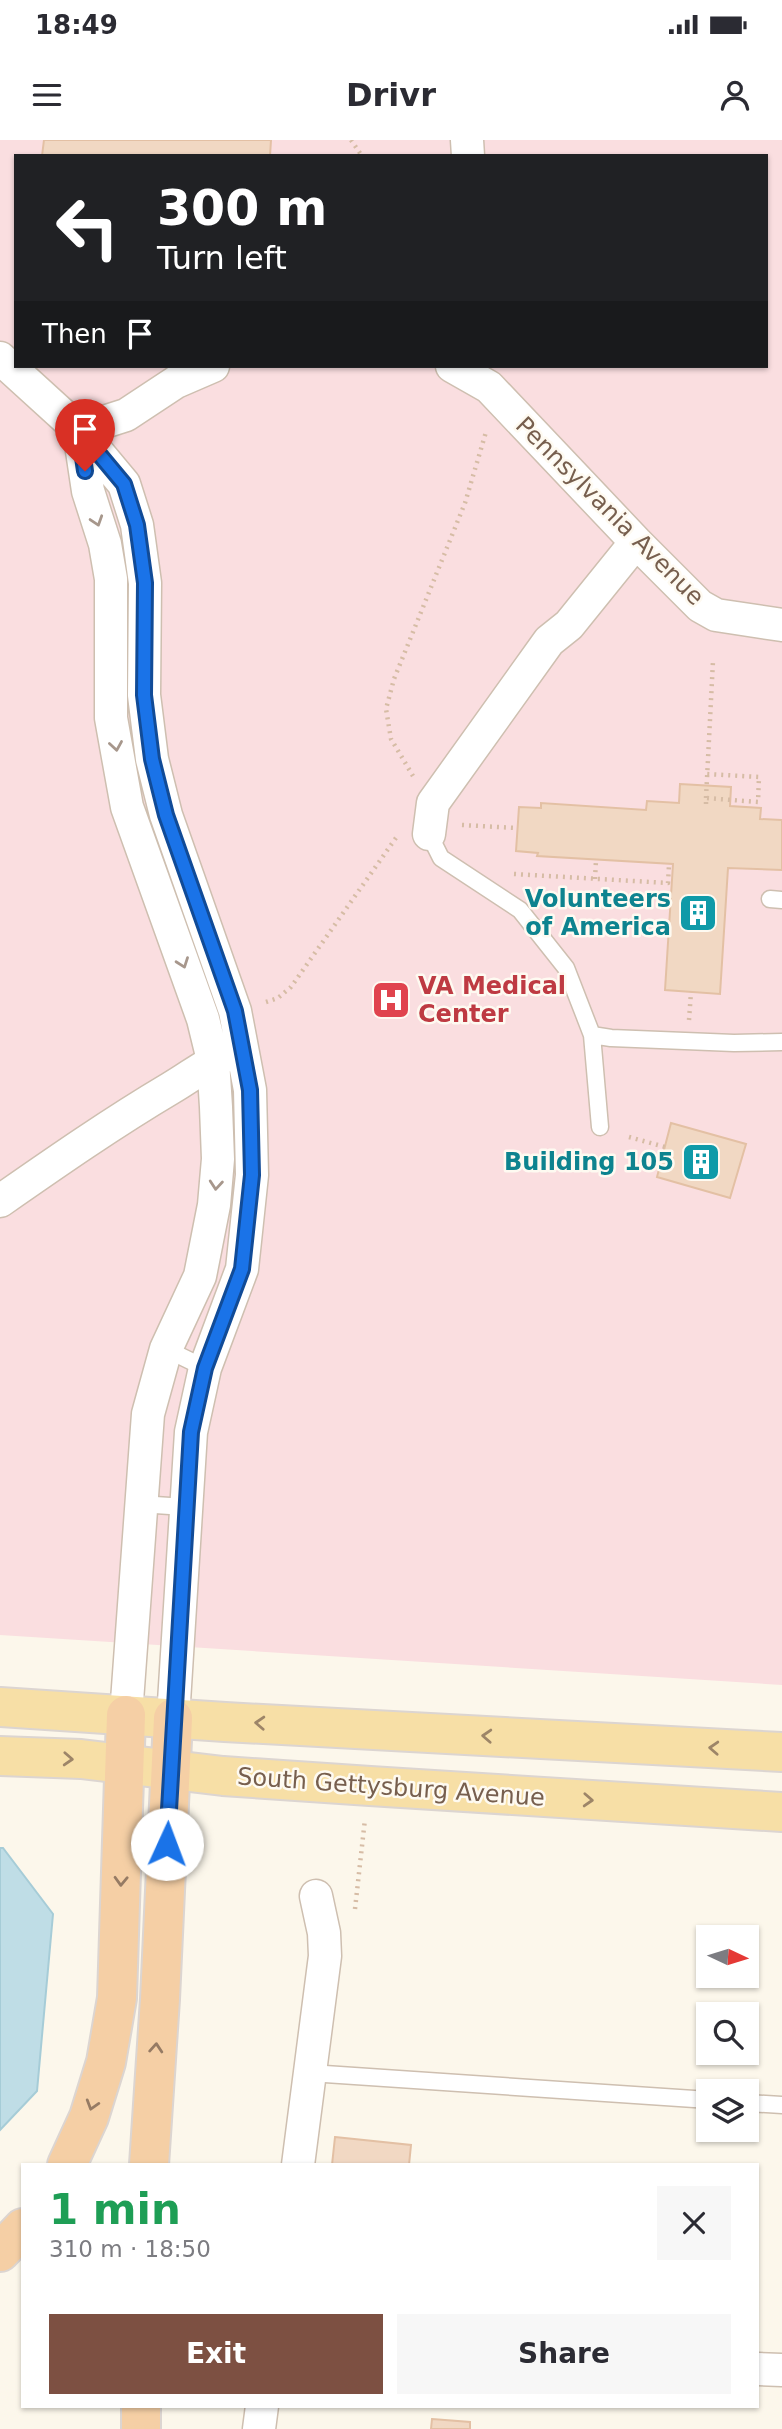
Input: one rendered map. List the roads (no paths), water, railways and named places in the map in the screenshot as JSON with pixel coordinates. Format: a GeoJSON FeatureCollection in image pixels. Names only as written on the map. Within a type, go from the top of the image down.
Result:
{"type":"FeatureCollection","features":[{"type":"Feature","properties":{"kind":"highway"},"geometry":{"type":"LineString","coordinates":[[68,2163],[89,2117],[106,2062],[117,1998],[126,1715]]}},
{"type":"Feature","properties":{"kind":"highway"},"geometry":{"type":"LineString","coordinates":[[149,2163],[173,1718]]}},
{"type":"Feature","properties":{"kind":"highway"},"geometry":{"type":"LineString","coordinates":[[0,2252],[21,2230]]}},
{"type":"Feature","properties":{"kind":"highway"},"geometry":{"type":"LineString","coordinates":[[141,2408],[141,2429]]}},
{"type":"Feature","properties":{"kind":"main road"},"geometry":{"type":"LineString","coordinates":[[0,1707],[782,1752]]}},
{"type":"Feature","properties":{"kind":"main road","name":"South Gettysburg Avenue"},"geometry":{"type":"LineString","coordinates":[[0,1756],[81,1759],[170,1770],[357,1786],[782,1812]]}},
{"type":"Feature","properties":{"kind":"street"},"geometry":{"type":"LineString","coordinates":[[0,358],[79,430],[88,491],[105,544],[111,579],[111,718],[127,807],[203,1019],[250,1090],[252,1175],[242,1269],[205,1368],[191,1432],[173,1718]]}},
{"type":"Feature","properties":{"kind":"street"},"geometry":{"type":"LineString","coordinates":[[79,430],[126,415],[176,382],[208,368]]}},
{"type":"Feature","properties":{"kind":"street","name":"Pennsylvania Avenue"},"geometry":{"type":"LineString","coordinates":[[459,368],[489,387],[700,606],[716,615],[782,625]]}},
{"type":"Feature","properties":{"kind":"street"},"geometry":{"type":"LineString","coordinates":[[427,831],[433,803],[549,642],[569,625],[636,542]]}},
{"type":"Feature","properties":{"kind":"street"},"geometry":{"type":"LineString","coordinates":[[0,1201],[111,1124],[227,1055]]}},
{"type":"Feature","properties":{"kind":"street"},"geometry":{"type":"LineString","coordinates":[[126,1715],[148,1414],[166,1349],[200,1276],[214,1205],[227,1055]]}},
{"type":"Feature","properties":{"kind":"street"},"geometry":{"type":"LineString","coordinates":[[298,2163],[325,1956],[324,1933],[316,1896]]}},
{"type":"Feature","properties":{"kind":"street"},"geometry":{"type":"LineString","coordinates":[[759,2369],[782,2370]]}},
{"type":"Feature","properties":{"kind":"street"},"geometry":{"type":"LineString","coordinates":[[259,2429],[262,2408]]}},
{"type":"Feature","properties":{"kind":"lane"},"geometry":{"type":"LineString","coordinates":[[427,831],[441,858],[520,911],[566,968],[592,1035],[600,1127]]}},
{"type":"Feature","properties":{"kind":"lane"},"geometry":{"type":"LineString","coordinates":[[592,1035],[734,1043],[782,1042]]}},
{"type":"Feature","properties":{"kind":"lane"},"geometry":{"type":"LineString","coordinates":[[166,1349],[205,1368]]}},
{"type":"Feature","properties":{"kind":"lane"},"geometry":{"type":"LineString","coordinates":[[140,1504],[185,1507]]}},
{"type":"Feature","properties":{"kind":"lane"},"geometry":{"type":"LineString","coordinates":[[310,2073],[696,2099]]}},
{"type":"Feature","properties":{"kind":"lane"},"geometry":{"type":"LineString","coordinates":[[759,2104],[782,2105]]}},
{"type":"Feature","properties":{"kind":"water"},"geometry":{"type":"Polygon","coordinates":[[[0,1848],[3,1848],[53,1914],[37,2091],[0,2130],[0,1848]]]}},
{"type":"Feature","properties":{"kind":"place","name":"Volunteers of America"},"geometry":{"type":"Point","coordinates":[698,913]}},
{"type":"Feature","properties":{"kind":"place","name":"VA Medical Center"},"geometry":{"type":"Point","coordinates":[391,1000]}},
{"type":"Feature","properties":{"kind":"place","name":"Building 105"},"geometry":{"type":"Point","coordinates":[701,1162]}}]}
